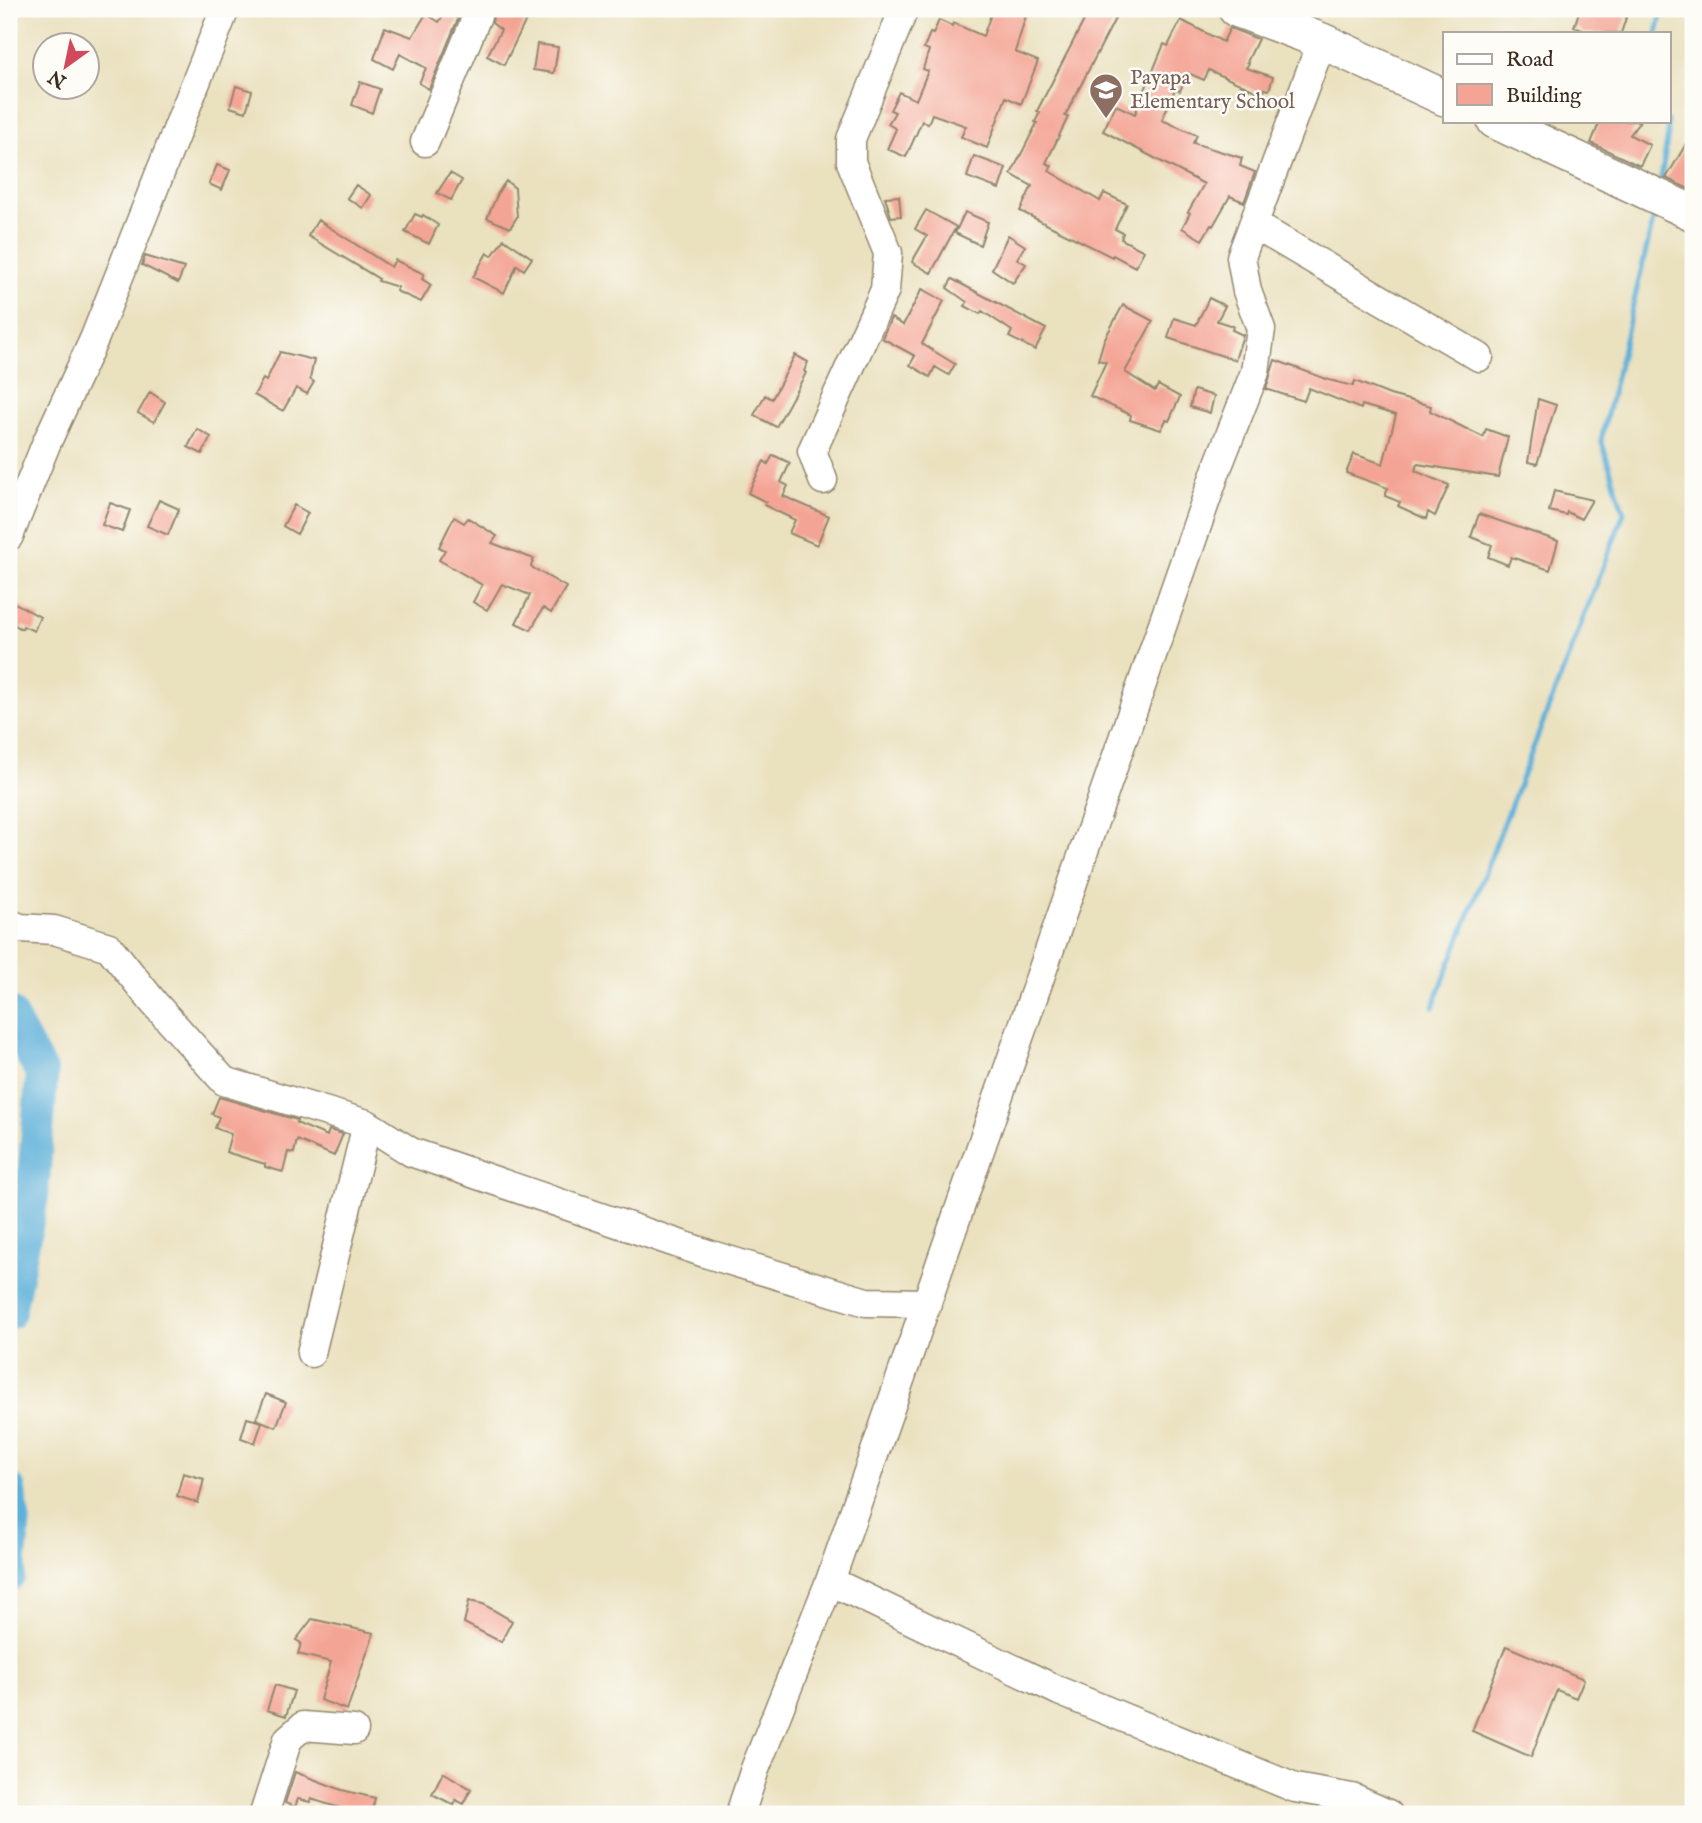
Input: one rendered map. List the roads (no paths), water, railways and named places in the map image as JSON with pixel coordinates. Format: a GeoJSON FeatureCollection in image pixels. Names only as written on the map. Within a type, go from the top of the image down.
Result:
{"type":"FeatureCollection","features":[{"type":"Feature","properties":{"kind":"main road"},"geometry":{"type":"LineString","coordinates":[[1243,10],[1322,41],[1443,97]]}},
{"type":"Feature","properties":{"kind":"main road"},"geometry":{"type":"LineString","coordinates":[[1497,122],[1669,201]]}},
{"type":"Feature","properties":{"kind":"street"},"geometry":{"type":"LineString","coordinates":[[9,536],[46,444],[95,337],[225,9]]}},
{"type":"Feature","properties":{"kind":"street"},"geometry":{"type":"LineString","coordinates":[[425,142],[477,16],[477,9]]}},
{"type":"Feature","properties":{"kind":"street"},"geometry":{"type":"LineString","coordinates":[[823,480],[812,451],[885,290],[888,253],[851,162],[851,139],[904,9]]}},
{"type":"Feature","properties":{"kind":"street"},"geometry":{"type":"LineString","coordinates":[[740,1814],[755,1769],[830,1581],[1216,471],[1255,372],[1261,328],[1247,290],[1241,257],[1322,41]]}},
{"type":"Feature","properties":{"kind":"street"},"geometry":{"type":"LineString","coordinates":[[1253,224],[1479,357]]}},
{"type":"Feature","properties":{"kind":"street"},"geometry":{"type":"LineString","coordinates":[[9,923],[20,928],[54,930],[109,947],[154,1003],[224,1081],[367,1124],[411,1152],[708,1254],[866,1302],[927,1303]]}},
{"type":"Feature","properties":{"kind":"street"},"geometry":{"type":"LineString","coordinates":[[311,1353],[367,1124]]}},
{"type":"Feature","properties":{"kind":"street"},"geometry":{"type":"LineString","coordinates":[[830,1581],[1071,1696],[1295,1788],[1352,1798],[1388,1814]]}},
{"type":"Feature","properties":{"kind":"street"},"geometry":{"type":"LineString","coordinates":[[264,1814],[288,1739],[303,1726],[354,1730]]}},
{"type":"Feature","properties":{"kind":"waterway"},"geometry":{"type":"LineString","coordinates":[[1657,32],[1663,9]]}},
{"type":"Feature","properties":{"kind":"waterway"},"geometry":{"type":"LineString","coordinates":[[1660,185],[1668,134],[1667,122]]}},
{"type":"Feature","properties":{"kind":"waterway"},"geometry":{"type":"LineString","coordinates":[[1433,1007],[1624,513],[1601,440],[1656,208]]}},
{"type":"Feature","properties":{"kind":"waterway"},"geometry":{"type":"LineString","coordinates":[[9,1013],[42,1074],[32,1199],[9,1313]]}},
{"type":"Feature","properties":{"kind":"waterway"},"geometry":{"type":"LineString","coordinates":[[9,1489],[14,1522],[9,1575]]}},
{"type":"Feature","properties":{"kind":"place","name":"Payapa Elementary School"},"geometry":{"type":"Point","coordinates":[1106,120]}}]}
